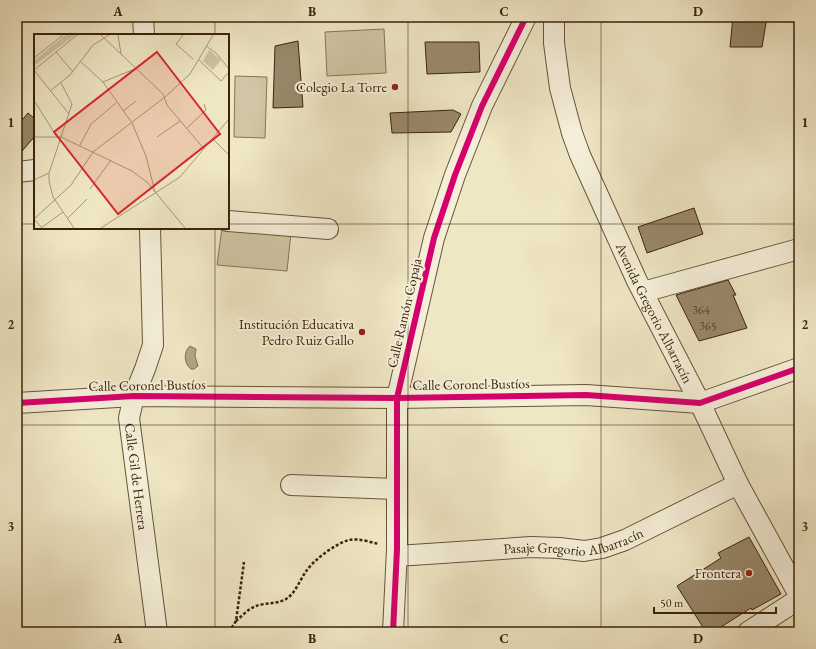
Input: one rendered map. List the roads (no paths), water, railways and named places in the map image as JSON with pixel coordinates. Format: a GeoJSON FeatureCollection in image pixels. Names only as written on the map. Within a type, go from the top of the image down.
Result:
{"type":"FeatureCollection","features":[{"type":"Feature","properties":{"kind":"street"},"geometry":{"type":"LineString","coordinates":[[143,17],[144,34]]}},
{"type":"Feature","properties":{"kind":"street","name":"Calle Ramón Copaja"},"geometry":{"type":"LineString","coordinates":[[393,632],[397,552],[397,398],[434,238],[452,182],[482,106],[526,17]]}},
{"type":"Feature","properties":{"kind":"street","name":"Avenida Gregorio Albarracín"},"geometry":{"type":"LineString","coordinates":[[554,17],[556,66],[565,110],[580,155],[643,292],[700,402],[738,484],[799,595]]}},
{"type":"Feature","properties":{"kind":"street"},"geometry":{"type":"LineString","coordinates":[[17,172],[34,170]]}},
{"type":"Feature","properties":{"kind":"street"},"geometry":{"type":"LineString","coordinates":[[229,222],[328,229]]}},
{"type":"Feature","properties":{"kind":"street","name":"Calle Gil de Herrera"},"geometry":{"type":"LineString","coordinates":[[150,229],[153,345],[134,396],[129,418],[157,632]]}},
{"type":"Feature","properties":{"kind":"street"},"geometry":{"type":"LineString","coordinates":[[643,292],[799,249]]}},
{"type":"Feature","properties":{"kind":"street","name":"Calle Coronel Bustíos"},"geometry":{"type":"LineString","coordinates":[[17,402],[134,396],[397,398],[480,395],[586,395],[700,402],[799,368]]}},
{"type":"Feature","properties":{"kind":"street","name":"Pasaje Gregorio Albarracín"},"geometry":{"type":"LineString","coordinates":[[397,552],[531,547],[584,551],[602,548],[625,540],[738,484]]}},
{"type":"Feature","properties":{"kind":"street"},"geometry":{"type":"LineString","coordinates":[[291,485],[396,489]]}},
{"type":"Feature","properties":{"kind":"street"},"geometry":{"type":"LineString","coordinates":[[748,632],[799,599]]}},
{"type":"Feature","properties":{"kind":"place","name":"Colegio La Torre"},"geometry":{"type":"Point","coordinates":[395,87]}},
{"type":"Feature","properties":{"kind":"place","name":"Institución Educativa Pedro Ruiz Gallo"},"geometry":{"type":"Point","coordinates":[362,332]}},
{"type":"Feature","properties":{"kind":"place","name":"Frontera"},"geometry":{"type":"Point","coordinates":[749,573]}}]}
